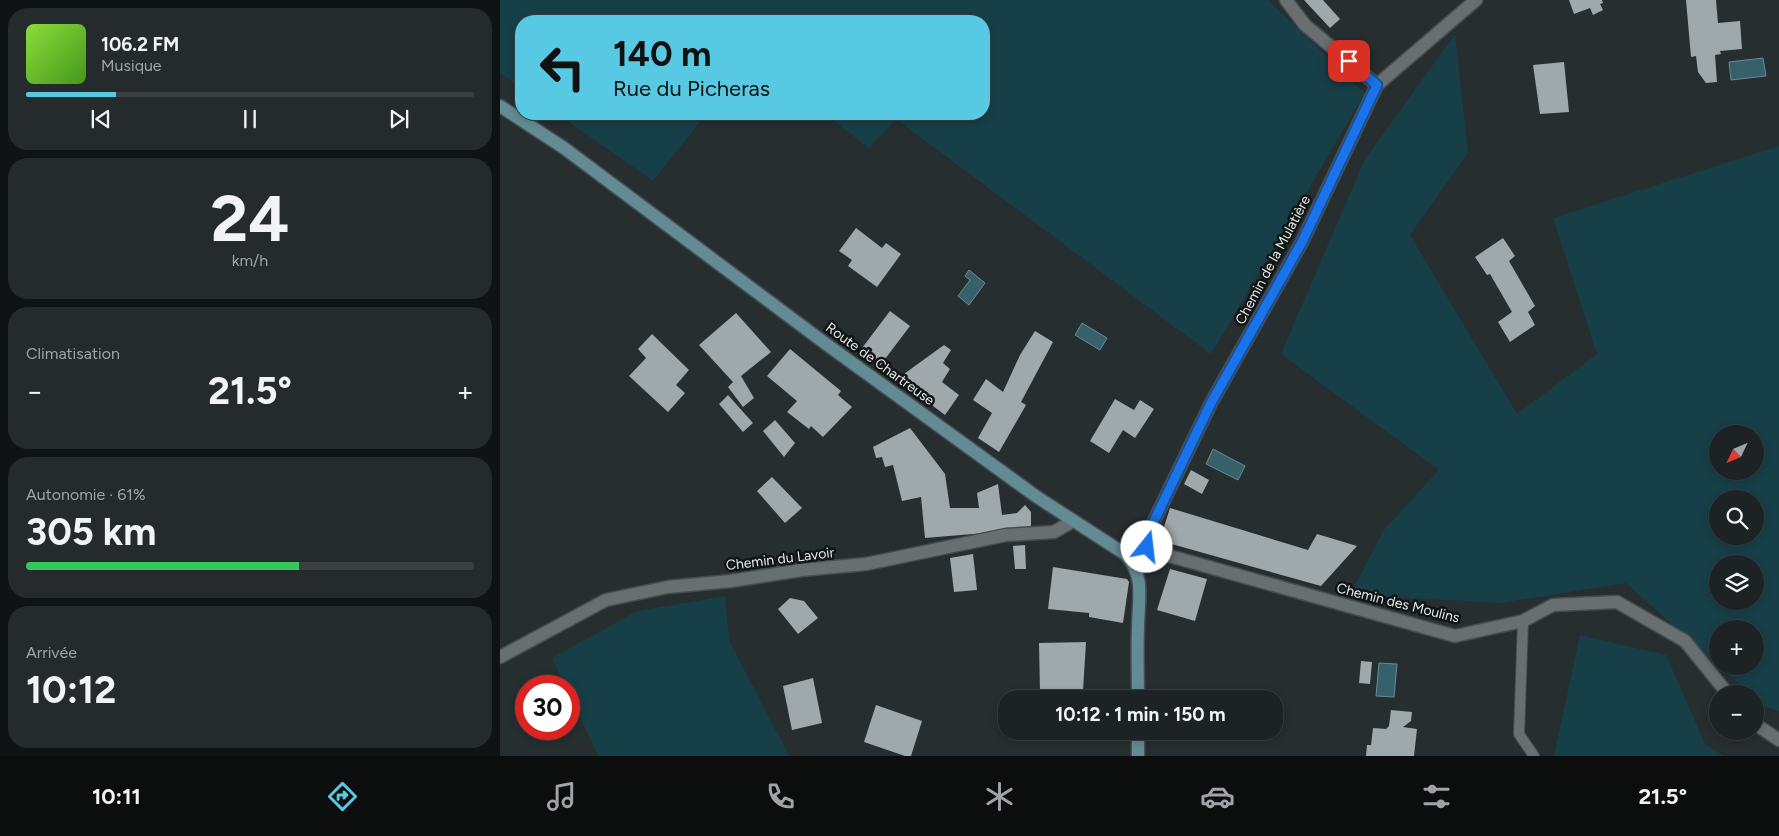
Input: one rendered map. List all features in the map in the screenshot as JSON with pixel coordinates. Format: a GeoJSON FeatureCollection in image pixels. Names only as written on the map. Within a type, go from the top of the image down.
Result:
{"type":"FeatureCollection","features":[{"type":"Feature","properties":{"kind":"main road","name":"Route de Chartreuse"},"geometry":{"type":"LineString","coordinates":[[500,106],[515,116]]}},
{"type":"Feature","properties":{"kind":"main road","name":"Route de Chartreuse"},"geometry":{"type":"LineString","coordinates":[[521,120],[564,148],[826,344],[1073,521],[1110,543],[1125,554],[1134,564]]}},
{"type":"Feature","properties":{"kind":"main road"},"geometry":{"type":"LineString","coordinates":[[1134,564],[1141,591],[1138,627],[1138,690]]}},
{"type":"Feature","properties":{"kind":"main road"},"geometry":{"type":"LineString","coordinates":[[1138,740],[1138,756]]}},
{"type":"Feature","properties":{"kind":"street"},"geometry":{"type":"LineString","coordinates":[[1286,0],[1305,25],[1377,85]]}},
{"type":"Feature","properties":{"kind":"street","name":"Chemin de la Mulatière"},"geometry":{"type":"LineString","coordinates":[[1134,564],[1145,552],[1154,521],[1211,403],[1302,242],[1377,85],[1476,0]]}},
{"type":"Feature","properties":{"kind":"street","name":"Chemin du Lavoir"},"geometry":{"type":"LineString","coordinates":[[500,657],[606,600],[668,587],[866,564],[1006,535],[1054,532],[1073,521]]}},
{"type":"Feature","properties":{"kind":"street","name":"Chemin des Moulins"},"geometry":{"type":"LineString","coordinates":[[1147,547],[1168,556],[1456,636],[1523,621],[1554,605],[1617,602],[1685,641],[1721,685]]}},
{"type":"Feature","properties":{"kind":"street"},"geometry":{"type":"LineString","coordinates":[[1764,730],[1779,740]]}},
{"type":"Feature","properties":{"kind":"lane"},"geometry":{"type":"LineString","coordinates":[[1523,621],[1519,734],[1534,756]]}},
{"type":"Feature","properties":{"kind":"shaded area"},"geometry":{"type":"Polygon","coordinates":[[[500,0],[1268,0],[1365,93],[1211,354],[897,120],[990,120],[990,15],[515,15],[515,84],[500,73],[500,0]]]}},
{"type":"Feature","properties":{"kind":"shaded area"},"geometry":{"type":"Polygon","coordinates":[[[1455,34],[1468,153],[1410,235],[1517,414],[1597,354],[1553,218],[1779,146],[1779,711],[1764,706],[1764,685],[1740,685],[1729,675],[1764,675],[1764,620],[1709,620],[1709,658],[1626,583],[1500,603],[1350,595],[1383,531],[1439,470],[1281,354],[1364,161],[1455,34]]]}},
{"type":"Feature","properties":{"kind":"shaded area"},"geometry":{"type":"Polygon","coordinates":[[[1763,58],[1766,76],[1731,80],[1729,62],[1763,58]]]}},
{"type":"Feature","properties":{"kind":"shaded area"},"geometry":{"type":"Polygon","coordinates":[[[567,120],[701,120],[653,181],[567,120]]]}},
{"type":"Feature","properties":{"kind":"shaded area"},"geometry":{"type":"Polygon","coordinates":[[[833,120],[895,120],[869,148],[833,120]]]}},
{"type":"Feature","properties":{"kind":"shaded area"},"geometry":{"type":"Polygon","coordinates":[[[969,270],[985,283],[969,305],[958,296],[970,280],[965,276],[969,270]]]}},
{"type":"Feature","properties":{"kind":"shaded area"},"geometry":{"type":"Polygon","coordinates":[[[1082,323],[1107,338],[1100,350],[1075,335],[1082,323]]]}},
{"type":"Feature","properties":{"kind":"shaded area"},"geometry":{"type":"Polygon","coordinates":[[[1213,449],[1245,466],[1238,480],[1206,464],[1213,449]]]}},
{"type":"Feature","properties":{"kind":"shaded area"},"geometry":{"type":"Polygon","coordinates":[[[725,596],[729,640],[789,756],[598,756],[580,718],[580,675],[560,675],[552,658],[637,611],[725,596]]]}},
{"type":"Feature","properties":{"kind":"shaded area"},"geometry":{"type":"Polygon","coordinates":[[[1580,635],[1666,655],[1705,744],[1724,756],[1554,756],[1580,635]]]}},
{"type":"Feature","properties":{"kind":"shaded area"},"geometry":{"type":"Polygon","coordinates":[[[1379,663],[1397,664],[1394,697],[1376,696],[1379,663]]]}},
{"type":"Feature","properties":{"kind":"building"},"geometry":{"type":"Polygon","coordinates":[[[1304,0],[1323,0],[1340,19],[1330,28],[1304,0]]]}},
{"type":"Feature","properties":{"kind":"building"},"geometry":{"type":"Polygon","coordinates":[[[1569,0],[1602,0],[1603,3],[1600,4],[1603,10],[1593,15],[1590,8],[1574,14],[1569,0]]]}},
{"type":"Feature","properties":{"kind":"building"},"geometry":{"type":"Polygon","coordinates":[[[1686,0],[1716,0],[1718,23],[1740,21],[1742,49],[1720,51],[1721,54],[1715,55],[1717,82],[1706,83],[1698,72],[1696,56],[1691,57],[1686,0]]]}},
{"type":"Feature","properties":{"kind":"building"},"geometry":{"type":"Polygon","coordinates":[[[1564,62],[1569,112],[1540,114],[1533,65],[1564,62]]]}},
{"type":"Feature","properties":{"kind":"building"},"geometry":{"type":"Polygon","coordinates":[[[856,228],[882,248],[886,243],[901,254],[877,287],[848,266],[852,260],[839,251],[856,228]]]}},
{"type":"Feature","properties":{"kind":"building"},"geometry":{"type":"Polygon","coordinates":[[[1503,238],[1515,256],[1509,261],[1535,306],[1528,312],[1535,325],[1510,342],[1498,322],[1512,312],[1490,274],[1487,275],[1475,257],[1503,238]]]}},
{"type":"Feature","properties":{"kind":"building"},"geometry":{"type":"Polygon","coordinates":[[[890,311],[910,326],[879,367],[859,352],[890,311]]]}},
{"type":"Feature","properties":{"kind":"building"},"geometry":{"type":"Polygon","coordinates":[[[736,313],[771,352],[741,376],[754,398],[743,407],[728,387],[733,382],[699,345],[736,313]]]}},
{"type":"Feature","properties":{"kind":"building"},"geometry":{"type":"Polygon","coordinates":[[[1035,331],[1053,342],[1021,402],[1026,405],[999,452],[978,438],[992,413],[973,400],[986,379],[1003,392],[1020,355],[1035,331]]]}},
{"type":"Feature","properties":{"kind":"building"},"geometry":{"type":"Polygon","coordinates":[[[652,334],[689,370],[676,385],[685,393],[668,412],[629,376],[646,358],[638,349],[652,334]]]}},
{"type":"Feature","properties":{"kind":"building"},"geometry":{"type":"Polygon","coordinates":[[[944,345],[951,350],[943,363],[950,369],[942,382],[959,395],[945,415],[897,379],[944,345]]]}},
{"type":"Feature","properties":{"kind":"building"},"geometry":{"type":"Polygon","coordinates":[[[790,349],[841,391],[838,395],[852,407],[823,437],[811,426],[809,429],[787,412],[797,401],[767,376],[790,349]]]}},
{"type":"Feature","properties":{"kind":"building"},"geometry":{"type":"Polygon","coordinates":[[[728,395],[753,423],[743,432],[719,404],[728,395]]]}},
{"type":"Feature","properties":{"kind":"building"},"geometry":{"type":"Polygon","coordinates":[[[1115,399],[1134,410],[1140,400],[1154,409],[1135,438],[1123,430],[1109,453],[1090,441],[1115,399]]]}},
{"type":"Feature","properties":{"kind":"building"},"geometry":{"type":"Polygon","coordinates":[[[775,420],[795,443],[784,457],[763,431],[775,420]]]}},
{"type":"Feature","properties":{"kind":"building"},"geometry":{"type":"Polygon","coordinates":[[[910,428],[945,474],[950,508],[979,508],[977,493],[998,484],[1002,515],[1017,513],[1025,505],[1031,512],[1031,527],[1021,530],[925,538],[921,497],[902,501],[893,465],[885,467],[882,457],[876,458],[873,447],[910,428]]]}},
{"type":"Feature","properties":{"kind":"building"},"geometry":{"type":"Polygon","coordinates":[[[1191,470],[1209,480],[1202,494],[1184,484],[1191,470]]]}},
{"type":"Feature","properties":{"kind":"building"},"geometry":{"type":"Polygon","coordinates":[[[772,477],[802,508],[785,523],[757,491],[772,477]]]}},
{"type":"Feature","properties":{"kind":"building"},"geometry":{"type":"Polygon","coordinates":[[[1170,508],[1308,550],[1317,534],[1357,546],[1321,586],[1168,543],[1161,536],[1170,508]]]}},
{"type":"Feature","properties":{"kind":"building"},"geometry":{"type":"Polygon","coordinates":[[[1025,545],[1026,569],[1015,569],[1013,546],[1025,545]]]}},
{"type":"Feature","properties":{"kind":"building"},"geometry":{"type":"Polygon","coordinates":[[[973,554],[977,590],[954,592],[950,558],[973,554]]]}},
{"type":"Feature","properties":{"kind":"building"},"geometry":{"type":"Polygon","coordinates":[[[1053,567],[1127,579],[1129,582],[1123,623],[1089,617],[1089,613],[1048,609],[1053,567]]]}},
{"type":"Feature","properties":{"kind":"building"},"geometry":{"type":"Polygon","coordinates":[[[1170,569],[1207,579],[1195,621],[1157,610],[1170,569]]]}},
{"type":"Feature","properties":{"kind":"building"},"geometry":{"type":"Polygon","coordinates":[[[790,598],[804,601],[818,618],[798,634],[778,609],[790,598]]]}},
{"type":"Feature","properties":{"kind":"building"},"geometry":{"type":"Polygon","coordinates":[[[1086,642],[1083,690],[1040,690],[1039,643],[1086,642]]]}},
{"type":"Feature","properties":{"kind":"building"},"geometry":{"type":"Polygon","coordinates":[[[1361,661],[1372,662],[1370,684],[1359,683],[1361,661]]]}},
{"type":"Feature","properties":{"kind":"building"},"geometry":{"type":"Polygon","coordinates":[[[813,678],[822,723],[792,730],[783,686],[813,678]]]}},
{"type":"Feature","properties":{"kind":"building"},"geometry":{"type":"Polygon","coordinates":[[[876,705],[922,721],[911,756],[905,756],[864,742],[876,705]]]}},
{"type":"Feature","properties":{"kind":"building"},"geometry":{"type":"Polygon","coordinates":[[[1391,710],[1412,712],[1411,721],[1403,727],[1417,729],[1414,756],[1366,756],[1367,745],[1371,745],[1373,728],[1386,729],[1389,726],[1391,710]]]}},
{"type":"Feature","properties":{"kind":"route"},"geometry":{"type":"LineString","coordinates":[[1147,547],[1154,521],[1211,403],[1302,242],[1377,85],[1349,61]]}}]}
